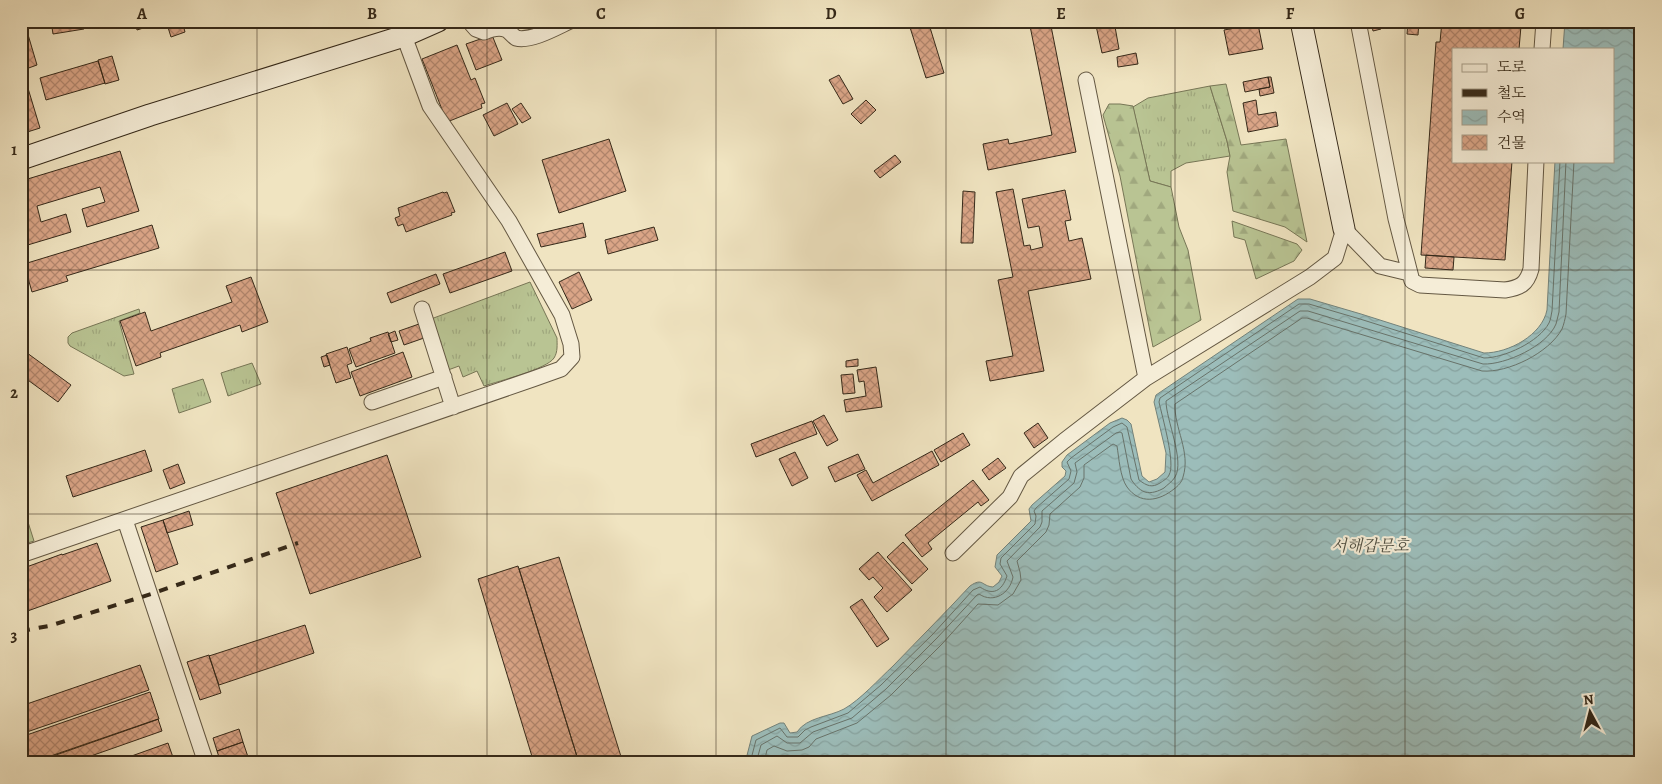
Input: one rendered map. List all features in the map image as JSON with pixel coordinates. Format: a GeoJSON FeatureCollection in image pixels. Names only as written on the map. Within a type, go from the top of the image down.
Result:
{"type":"FeatureCollection","features":[{"type":"Feature","properties":{"kind":"street"},"geometry":{"type":"LineString","coordinates":[[21,159],[150,115],[404,36],[438,21]]}},
{"type":"Feature","properties":{"kind":"street"},"geometry":{"type":"LineString","coordinates":[[469,21],[476,30],[484,32],[494,28],[505,29],[517,38],[548,32],[570,21]]}},
{"type":"Feature","properties":{"kind":"street"},"geometry":{"type":"LineString","coordinates":[[953,553],[1010,497],[1021,476],[1146,378],[1310,277],[1334,258],[1344,229],[1301,21]]}},
{"type":"Feature","properties":{"kind":"street"},"geometry":{"type":"LineString","coordinates":[[1358,21],[1396,219],[1412,281],[1420,286],[1505,290],[1516,288],[1528,280],[1531,269],[1536,162]]}},
{"type":"Feature","properties":{"kind":"street"},"geometry":{"type":"LineString","coordinates":[[1542,48],[1544,21]]}},
{"type":"Feature","properties":{"kind":"street"},"geometry":{"type":"LineString","coordinates":[[21,554],[125,520],[561,369],[572,357],[571,344],[562,315],[509,221],[430,106],[404,36]]}},
{"type":"Feature","properties":{"kind":"street"},"geometry":{"type":"LineString","coordinates":[[1086,80],[1146,378]]}},
{"type":"Feature","properties":{"kind":"street"},"geometry":{"type":"LineString","coordinates":[[1344,229],[1380,266],[1409,273]]}},
{"type":"Feature","properties":{"kind":"street"},"geometry":{"type":"LineString","coordinates":[[422,309],[454,407]]}},
{"type":"Feature","properties":{"kind":"street"},"geometry":{"type":"LineString","coordinates":[[372,402],[444,378]]}},
{"type":"Feature","properties":{"kind":"street"},"geometry":{"type":"LineString","coordinates":[[125,520],[206,763]]}},
{"type":"Feature","properties":{"kind":"green space"},"geometry":{"type":"Polygon","coordinates":[[[1226,84],[1241,145],[1286,139],[1307,242],[1285,227],[1233,211],[1227,172],[1230,156],[1210,86],[1226,84]]]}},
{"type":"Feature","properties":{"kind":"green space"},"geometry":{"type":"Polygon","coordinates":[[[1210,86],[1230,156],[1186,163],[1171,171],[1171,187],[1150,181],[1133,107],[1148,98],[1210,86]]]}},
{"type":"Feature","properties":{"kind":"green space"},"geometry":{"type":"Polygon","coordinates":[[[1109,104],[1133,106],[1150,181],[1171,187],[1179,227],[1188,250],[1201,320],[1153,347],[1120,176],[1103,115],[1109,104]]]}},
{"type":"Feature","properties":{"kind":"green space"},"geometry":{"type":"Polygon","coordinates":[[[1232,221],[1297,244],[1302,250],[1294,261],[1256,279],[1245,240],[1234,237],[1232,221]]]}},
{"type":"Feature","properties":{"kind":"green space"},"geometry":{"type":"Polygon","coordinates":[[[530,282],[557,338],[557,351],[554,358],[533,370],[484,386],[477,371],[463,377],[459,366],[448,370],[431,319],[530,282]]]}},
{"type":"Feature","properties":{"kind":"green space"},"geometry":{"type":"Polygon","coordinates":[[[139,309],[140,313],[119,321],[134,374],[124,376],[70,346],[68,343],[68,337],[72,333],[139,309]]]}},
{"type":"Feature","properties":{"kind":"green space"},"geometry":{"type":"Polygon","coordinates":[[[252,363],[261,384],[228,396],[221,373],[252,363]]]}},
{"type":"Feature","properties":{"kind":"green space"},"geometry":{"type":"Polygon","coordinates":[[[203,379],[211,402],[179,413],[172,389],[203,379]]]}},
{"type":"Feature","properties":{"kind":"green space"},"geometry":{"type":"Polygon","coordinates":[[[21,500],[34,541],[21,545],[21,500]]]}},
{"type":"Feature","properties":{"kind":"water","name":"서해갑문호"},"geometry":{"type":"Polygon","coordinates":[[[1565,21],[1641,21],[1641,763],[745,763],[752,736],[780,723],[784,723],[790,733],[797,732],[812,720],[844,709],[863,695],[893,666],[970,586],[980,582],[993,587],[999,582],[1002,576],[995,567],[997,555],[1031,521],[1029,509],[1065,476],[1066,471],[1062,467],[1062,462],[1067,455],[1110,423],[1122,418],[1131,424],[1142,476],[1149,482],[1157,479],[1165,472],[1166,453],[1154,402],[1156,395],[1298,299],[1310,299],[1484,353],[1504,350],[1531,335],[1539,327],[1547,310],[1555,162],[1614,162],[1614,48],[1563,48],[1565,21]]]}},
{"type":"Feature","properties":{"kind":"building"},"geometry":{"type":"Polygon","coordinates":[[[21,21],[24,21],[37,65],[23,70],[21,63],[21,21]]]}},
{"type":"Feature","properties":{"kind":"building"},"geometry":{"type":"Polygon","coordinates":[[[51,21],[83,21],[84,29],[53,34],[51,21]]]}},
{"type":"Feature","properties":{"kind":"building"},"geometry":{"type":"Polygon","coordinates":[[[135,21],[155,21],[156,24],[137,30],[135,21]]]}},
{"type":"Feature","properties":{"kind":"building"},"geometry":{"type":"Polygon","coordinates":[[[166,21],[182,21],[185,32],[171,37],[166,21]]]}},
{"type":"Feature","properties":{"kind":"building"},"geometry":{"type":"Polygon","coordinates":[[[908,21],[928,21],[944,73],[926,78],[908,21]]]}},
{"type":"Feature","properties":{"kind":"building"},"geometry":{"type":"Polygon","coordinates":[[[1029,21],[1050,21],[1076,152],[988,170],[983,144],[1008,139],[1009,144],[1052,135],[1029,21]]]}},
{"type":"Feature","properties":{"kind":"building"},"geometry":{"type":"Polygon","coordinates":[[[1069,21],[1085,21],[1086,25],[1070,28],[1069,21]]]}},
{"type":"Feature","properties":{"kind":"building"},"geometry":{"type":"Polygon","coordinates":[[[1095,21],[1114,21],[1119,49],[1102,53],[1095,21]]]}},
{"type":"Feature","properties":{"kind":"building"},"geometry":{"type":"Polygon","coordinates":[[[1371,21],[1379,21],[1381,29],[1373,31],[1371,21]]]}},
{"type":"Feature","properties":{"kind":"building"},"geometry":{"type":"Polygon","coordinates":[[[1408,21],[1419,21],[1418,35],[1407,34],[1408,21]]]}},
{"type":"Feature","properties":{"kind":"building"},"geometry":{"type":"Polygon","coordinates":[[[1442,21],[1521,26],[1519,48],[1452,48],[1452,162],[1512,162],[1505,260],[1421,255],[1436,42],[1440,42],[1442,21]]]}},
{"type":"Feature","properties":{"kind":"building"},"geometry":{"type":"Polygon","coordinates":[[[1258,24],[1263,49],[1229,55],[1224,30],[1258,24]]]}},
{"type":"Feature","properties":{"kind":"building"},"geometry":{"type":"Polygon","coordinates":[[[492,35],[502,60],[476,70],[466,44],[492,35]]]}},
{"type":"Feature","properties":{"kind":"building"},"geometry":{"type":"Polygon","coordinates":[[[457,45],[471,80],[475,78],[485,103],[481,104],[482,108],[447,122],[422,59],[457,45]]]}},
{"type":"Feature","properties":{"kind":"building"},"geometry":{"type":"Polygon","coordinates":[[[1136,53],[1138,64],[1118,67],[1117,57],[1136,53]]]}},
{"type":"Feature","properties":{"kind":"building"},"geometry":{"type":"Polygon","coordinates":[[[112,56],[119,80],[105,84],[98,60],[112,56]]]}},
{"type":"Feature","properties":{"kind":"building"},"geometry":{"type":"Polygon","coordinates":[[[98,61],[105,83],[46,100],[40,78],[98,61]]]}},
{"type":"Feature","properties":{"kind":"building"},"geometry":{"type":"Polygon","coordinates":[[[24,75],[40,128],[21,134],[21,76],[24,75]]]}},
{"type":"Feature","properties":{"kind":"building"},"geometry":{"type":"Polygon","coordinates":[[[839,75],[853,99],[843,104],[829,80],[839,75]]]}},
{"type":"Feature","properties":{"kind":"building"},"geometry":{"type":"Polygon","coordinates":[[[1268,77],[1271,77],[1274,93],[1260,96],[1259,89],[1270,87],[1268,77]]]}},
{"type":"Feature","properties":{"kind":"building"},"geometry":{"type":"Polygon","coordinates":[[[1268,77],[1270,87],[1245,92],[1243,82],[1268,77]]]}},
{"type":"Feature","properties":{"kind":"building"},"geometry":{"type":"Polygon","coordinates":[[[866,100],[876,110],[861,124],[851,114],[866,100]]]}},
{"type":"Feature","properties":{"kind":"building"},"geometry":{"type":"Polygon","coordinates":[[[1256,100],[1258,115],[1276,112],[1278,126],[1248,132],[1243,103],[1256,100]]]}},
{"type":"Feature","properties":{"kind":"building"},"geometry":{"type":"Polygon","coordinates":[[[507,103],[518,124],[494,136],[483,115],[507,103]]]}},
{"type":"Feature","properties":{"kind":"building"},"geometry":{"type":"Polygon","coordinates":[[[521,103],[531,118],[522,123],[512,109],[521,103]]]}},
{"type":"Feature","properties":{"kind":"building"},"geometry":{"type":"Polygon","coordinates":[[[609,139],[626,191],[559,213],[542,160],[609,139]]]}},
{"type":"Feature","properties":{"kind":"building"},"geometry":{"type":"Polygon","coordinates":[[[120,151],[139,211],[87,227],[82,209],[105,202],[100,187],[37,206],[41,222],[66,214],[71,232],[21,247],[21,181],[120,151]]]}},
{"type":"Feature","properties":{"kind":"building"},"geometry":{"type":"Polygon","coordinates":[[[895,155],[901,162],[880,178],[874,171],[895,155]]]}},
{"type":"Feature","properties":{"kind":"building"},"geometry":{"type":"Polygon","coordinates":[[[1013,189],[1024,246],[1030,245],[1031,250],[1043,247],[1039,226],[1028,228],[1022,199],[1065,190],[1071,220],[1065,221],[1069,241],[1082,238],[1091,279],[1028,291],[1044,371],[990,381],[986,361],[1013,356],[998,280],[1013,277],[996,192],[1013,189]]]}},
{"type":"Feature","properties":{"kind":"building"},"geometry":{"type":"Polygon","coordinates":[[[963,191],[975,192],[973,243],[961,243],[963,191]]]}},
{"type":"Feature","properties":{"kind":"building"},"geometry":{"type":"Polygon","coordinates":[[[447,192],[455,212],[451,213],[452,215],[406,232],[403,224],[398,226],[395,218],[400,216],[398,208],[447,192]]]}},
{"type":"Feature","properties":{"kind":"building"},"geometry":{"type":"Polygon","coordinates":[[[583,223],[586,237],[541,247],[537,234],[583,223]]]}},
{"type":"Feature","properties":{"kind":"building"},"geometry":{"type":"Polygon","coordinates":[[[152,225],[159,248],[66,276],[68,281],[32,292],[24,264],[152,225]]]}},
{"type":"Feature","properties":{"kind":"building"},"geometry":{"type":"Polygon","coordinates":[[[654,227],[658,240],[608,254],[605,240],[654,227]]]}},
{"type":"Feature","properties":{"kind":"building"},"geometry":{"type":"Polygon","coordinates":[[[505,252],[512,271],[450,293],[443,274],[505,252]]]}},
{"type":"Feature","properties":{"kind":"building"},"geometry":{"type":"Polygon","coordinates":[[[1426,255],[1454,257],[1453,270],[1425,268],[1426,255]]]}},
{"type":"Feature","properties":{"kind":"building"},"geometry":{"type":"Polygon","coordinates":[[[579,272],[592,300],[572,309],[559,282],[579,272]]]}},
{"type":"Feature","properties":{"kind":"building"},"geometry":{"type":"Polygon","coordinates":[[[436,274],[440,284],[391,303],[387,293],[436,274]]]}},
{"type":"Feature","properties":{"kind":"building"},"geometry":{"type":"Polygon","coordinates":[[[251,277],[268,322],[242,332],[240,325],[160,353],[161,357],[136,366],[120,321],[145,312],[151,331],[232,302],[226,286],[251,277]]]}},
{"type":"Feature","properties":{"kind":"building"},"geometry":{"type":"Polygon","coordinates":[[[419,324],[424,338],[404,345],[399,331],[419,324]]]}},
{"type":"Feature","properties":{"kind":"building"},"geometry":{"type":"Polygon","coordinates":[[[395,331],[398,340],[391,342],[388,334],[395,331]]]}},
{"type":"Feature","properties":{"kind":"building"},"geometry":{"type":"Polygon","coordinates":[[[388,332],[395,353],[356,367],[349,349],[371,341],[370,338],[388,332]]]}},
{"type":"Feature","properties":{"kind":"building"},"geometry":{"type":"Polygon","coordinates":[[[347,347],[352,363],[347,365],[351,378],[336,383],[326,354],[347,347]]]}},
{"type":"Feature","properties":{"kind":"building"},"geometry":{"type":"Polygon","coordinates":[[[23,350],[71,385],[58,402],[21,375],[21,353],[23,350]]]}},
{"type":"Feature","properties":{"kind":"building"},"geometry":{"type":"Polygon","coordinates":[[[403,352],[412,377],[360,396],[351,372],[403,352]]]}},
{"type":"Feature","properties":{"kind":"building"},"geometry":{"type":"Polygon","coordinates":[[[327,355],[330,365],[324,367],[321,357],[327,355]]]}},
{"type":"Feature","properties":{"kind":"building"},"geometry":{"type":"Polygon","coordinates":[[[858,359],[858,366],[846,367],[846,361],[858,359]]]}},
{"type":"Feature","properties":{"kind":"building"},"geometry":{"type":"Polygon","coordinates":[[[876,367],[882,407],[846,412],[844,400],[866,396],[864,381],[859,382],[857,370],[876,367]]]}},
{"type":"Feature","properties":{"kind":"building"},"geometry":{"type":"Polygon","coordinates":[[[853,374],[855,393],[843,394],[841,375],[853,374]]]}},
{"type":"Feature","properties":{"kind":"building"},"geometry":{"type":"Polygon","coordinates":[[[824,415],[838,440],[827,446],[813,421],[824,415]]]}},
{"type":"Feature","properties":{"kind":"building"},"geometry":{"type":"Polygon","coordinates":[[[812,421],[817,434],[756,457],[751,444],[812,421]]]}},
{"type":"Feature","properties":{"kind":"building"},"geometry":{"type":"Polygon","coordinates":[[[1038,423],[1048,438],[1034,448],[1024,433],[1038,423]]]}},
{"type":"Feature","properties":{"kind":"building"},"geometry":{"type":"Polygon","coordinates":[[[963,433],[970,445],[941,462],[934,450],[963,433]]]}},
{"type":"Feature","properties":{"kind":"building"},"geometry":{"type":"Polygon","coordinates":[[[145,450],[152,471],[73,497],[66,476],[145,450]]]}},
{"type":"Feature","properties":{"kind":"building"},"geometry":{"type":"Polygon","coordinates":[[[932,451],[939,465],[872,501],[857,475],[866,470],[873,483],[932,451]]]}},
{"type":"Feature","properties":{"kind":"building"},"geometry":{"type":"Polygon","coordinates":[[[795,452],[808,478],[792,486],[779,459],[795,452]]]}},
{"type":"Feature","properties":{"kind":"building"},"geometry":{"type":"Polygon","coordinates":[[[858,454],[865,469],[835,482],[828,467],[858,454]]]}},
{"type":"Feature","properties":{"kind":"building"},"geometry":{"type":"Polygon","coordinates":[[[387,455],[421,557],[310,594],[276,493],[387,455]]]}},
{"type":"Feature","properties":{"kind":"building"},"geometry":{"type":"Polygon","coordinates":[[[998,458],[1006,468],[989,480],[982,470],[998,458]]]}},
{"type":"Feature","properties":{"kind":"building"},"geometry":{"type":"Polygon","coordinates":[[[178,464],[185,483],[170,489],[163,470],[178,464]]]}},
{"type":"Feature","properties":{"kind":"building"},"geometry":{"type":"Polygon","coordinates":[[[973,480],[989,500],[981,506],[978,502],[928,543],[932,549],[922,557],[905,535],[973,480]]]}},
{"type":"Feature","properties":{"kind":"building"},"geometry":{"type":"Polygon","coordinates":[[[189,511],[193,525],[167,533],[163,520],[189,511]]]}},
{"type":"Feature","properties":{"kind":"building"},"geometry":{"type":"Polygon","coordinates":[[[163,520],[178,564],[156,572],[141,527],[163,520]]]}},
{"type":"Feature","properties":{"kind":"building"},"geometry":{"type":"Polygon","coordinates":[[[903,542],[928,569],[912,584],[887,557],[903,542]]]}},
{"type":"Feature","properties":{"kind":"building"},"geometry":{"type":"Polygon","coordinates":[[[97,543],[111,581],[22,613],[24,618],[21,619],[21,569],[97,543]]]}},
{"type":"Feature","properties":{"kind":"building"},"geometry":{"type":"Polygon","coordinates":[[[878,552],[912,590],[887,612],[874,597],[883,588],[873,577],[869,580],[859,569],[878,552]]]}},
{"type":"Feature","properties":{"kind":"building"},"geometry":{"type":"Polygon","coordinates":[[[559,557],[623,763],[579,763],[519,569],[559,557]]]}},
{"type":"Feature","properties":{"kind":"building"},"geometry":{"type":"Polygon","coordinates":[[[518,566],[579,763],[534,763],[478,579],[518,566]]]}},
{"type":"Feature","properties":{"kind":"building"},"geometry":{"type":"Polygon","coordinates":[[[862,599],[889,639],[877,647],[850,607],[862,599]]]}},
{"type":"Feature","properties":{"kind":"building"},"geometry":{"type":"Polygon","coordinates":[[[305,625],[314,653],[219,685],[209,656],[305,625]]]}},
{"type":"Feature","properties":{"kind":"building"},"geometry":{"type":"Polygon","coordinates":[[[209,655],[221,693],[200,700],[187,662],[209,655]]]}},
{"type":"Feature","properties":{"kind":"building"},"geometry":{"type":"Polygon","coordinates":[[[140,665],[149,690],[21,734],[21,706],[140,665]]]}},
{"type":"Feature","properties":{"kind":"building"},"geometry":{"type":"Polygon","coordinates":[[[150,692],[159,719],[33,763],[21,763],[21,737],[150,692]]]}},
{"type":"Feature","properties":{"kind":"building"},"geometry":{"type":"Polygon","coordinates":[[[158,719],[162,731],[71,763],[44,763],[42,759],[158,719]]]}},
{"type":"Feature","properties":{"kind":"building"},"geometry":{"type":"Polygon","coordinates":[[[239,729],[243,742],[217,751],[213,738],[239,729]]]}},
{"type":"Feature","properties":{"kind":"building"},"geometry":{"type":"Polygon","coordinates":[[[243,742],[250,763],[221,763],[217,751],[243,742]]]}},
{"type":"Feature","properties":{"kind":"building"},"geometry":{"type":"Polygon","coordinates":[[[168,743],[175,763],[112,763],[168,743]]]}},
{"type":"Feature","properties":{"kind":"railway"},"geometry":{"type":"LineString","coordinates":[[21,631],[49,626],[151,594],[298,543]]}}]}
